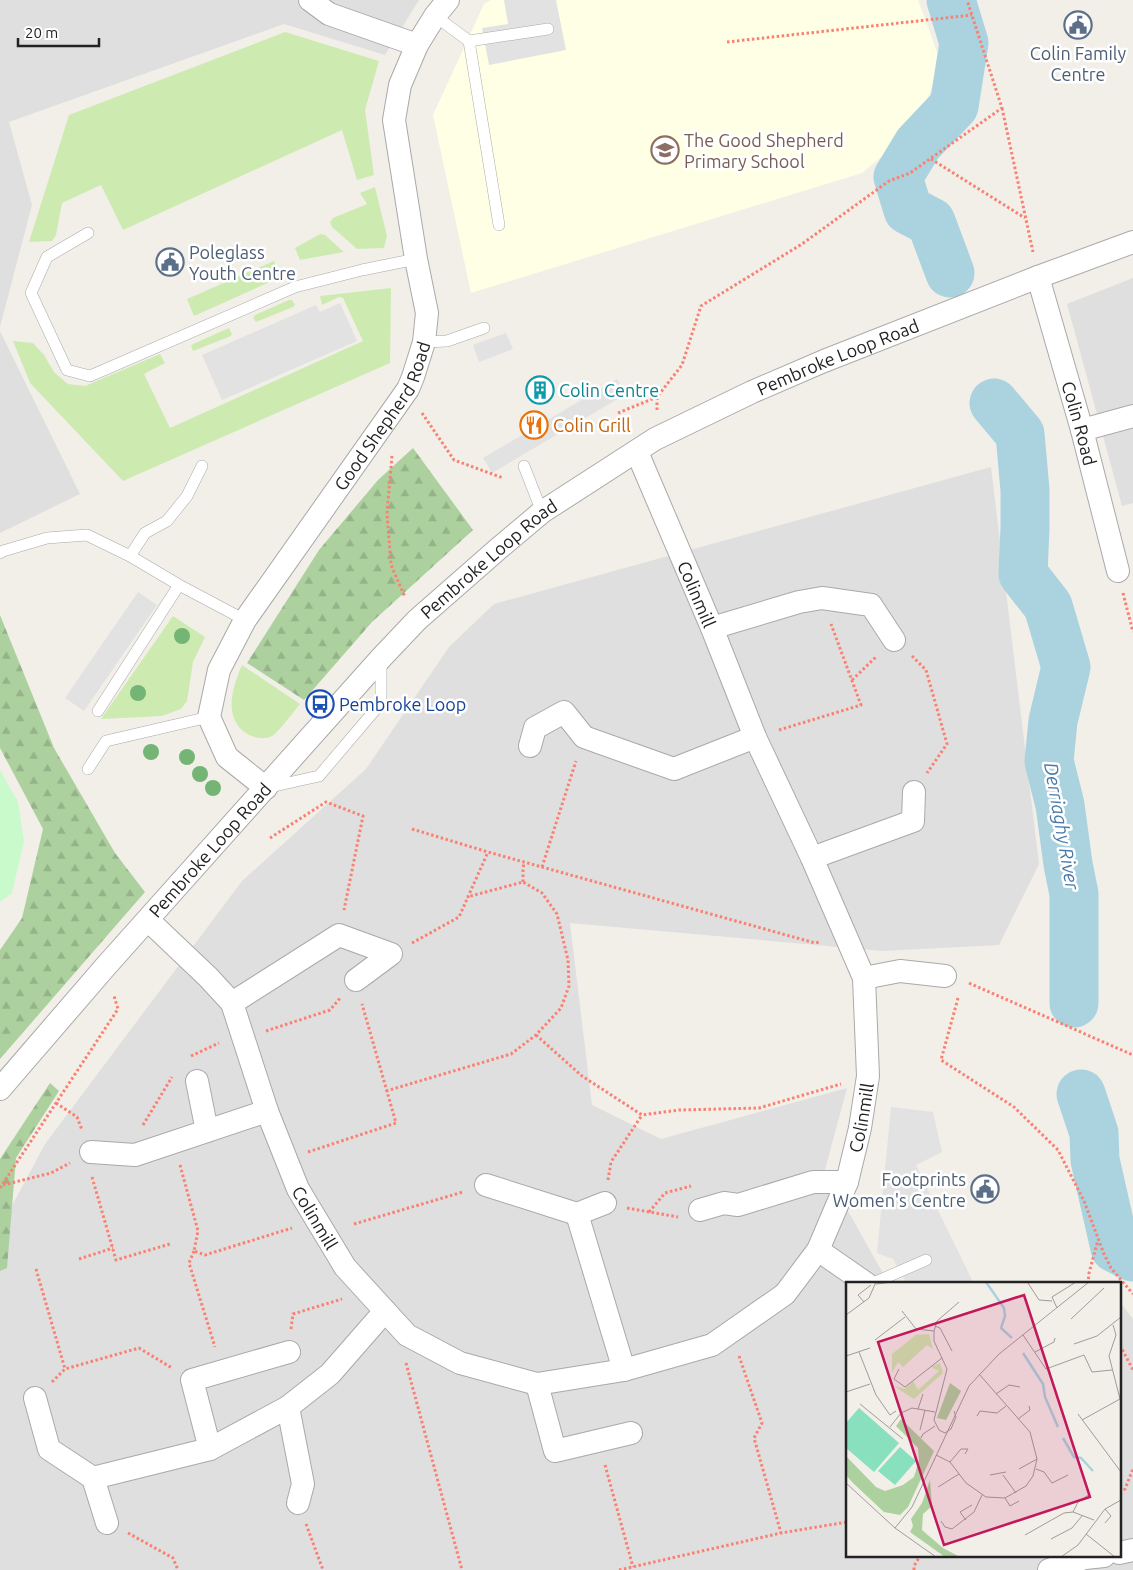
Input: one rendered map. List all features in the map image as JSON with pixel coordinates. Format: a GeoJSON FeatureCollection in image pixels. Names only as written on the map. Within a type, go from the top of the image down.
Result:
{"type":"FeatureCollection","features":[{"type":"Feature","properties":{"kind":"street"},"geometry":{"type":"LineString","coordinates":[[310,0],[329,14],[417,45]]}},
{"type":"Feature","properties":{"kind":"street","name":"Good Shepherd Road"},"geometry":{"type":"LineString","coordinates":[[209,718],[219,670],[246,620],[408,389],[413,377],[424,342],[427,313],[416,260],[394,120],[400,85],[417,45],[441,8]]}},
{"type":"Feature","properties":{"kind":"street","name":"Pembroke Loop Road"},"geometry":{"type":"LineString","coordinates":[[0,1089],[106,966],[380,658],[417,620],[542,512],[655,439],[752,392],[833,357],[1133,242]]}},
{"type":"Feature","properties":{"kind":"street","name":"Colin Road"},"geometry":{"type":"LineString","coordinates":[[1038,277],[1122,570]]}},
{"type":"Feature","properties":{"kind":"street"},"geometry":{"type":"LineString","coordinates":[[1082,430],[1133,416]]}},
{"type":"Feature","properties":{"kind":"street","name":"Colinmill"},"geometry":{"type":"LineString","coordinates":[[148,920],[208,977],[232,1003],[267,1111],[298,1189],[345,1267],[407,1335],[460,1363],[537,1384],[624,1370],[712,1345],[784,1294],[818,1250],[847,1182],[860,1128],[868,1076],[864,978],[812,858],[755,737],[712,628],[637,452]]}},
{"type":"Feature","properties":{"kind":"street"},"geometry":{"type":"LineString","coordinates":[[712,628],[799,602],[822,598],[871,605],[894,640]]}},
{"type":"Feature","properties":{"kind":"street"},"geometry":{"type":"LineString","coordinates":[[530,746],[535,728],[564,712],[584,737],[674,769],[755,737]]}},
{"type":"Feature","properties":{"kind":"street"},"geometry":{"type":"LineString","coordinates":[[209,718],[227,757],[266,788]]}},
{"type":"Feature","properties":{"kind":"street"},"geometry":{"type":"LineString","coordinates":[[812,858],[914,820],[914,792]]}},
{"type":"Feature","properties":{"kind":"street"},"geometry":{"type":"LineString","coordinates":[[232,1003],[339,936],[391,954]]}},
{"type":"Feature","properties":{"kind":"street"},"geometry":{"type":"LineString","coordinates":[[356,980],[391,954]]}},
{"type":"Feature","properties":{"kind":"street"},"geometry":{"type":"LineString","coordinates":[[864,978],[900,971],[953,979]]}},
{"type":"Feature","properties":{"kind":"street"},"geometry":{"type":"LineString","coordinates":[[197,1081],[207,1131]]}},
{"type":"Feature","properties":{"kind":"street"},"geometry":{"type":"LineString","coordinates":[[91,1152],[135,1155],[267,1111]]}},
{"type":"Feature","properties":{"kind":"street"},"geometry":{"type":"LineString","coordinates":[[700,1210],[724,1203],[738,1206],[813,1182],[847,1182]]}},
{"type":"Feature","properties":{"kind":"street"},"geometry":{"type":"LineString","coordinates":[[486,1185],[577,1214],[605,1203]]}},
{"type":"Feature","properties":{"kind":"street"},"geometry":{"type":"LineString","coordinates":[[577,1214],[624,1370]]}},
{"type":"Feature","properties":{"kind":"street"},"geometry":{"type":"LineString","coordinates":[[818,1250],[864,1282]]}},
{"type":"Feature","properties":{"kind":"street"},"geometry":{"type":"LineString","coordinates":[[93,1478],[210,1449],[288,1407],[330,1374],[385,1311]]}},
{"type":"Feature","properties":{"kind":"street"},"geometry":{"type":"LineString","coordinates":[[210,1449],[192,1380],[288,1352]]}},
{"type":"Feature","properties":{"kind":"street"},"geometry":{"type":"LineString","coordinates":[[537,1384],[555,1451],[631,1433]]}},
{"type":"Feature","properties":{"kind":"street"},"geometry":{"type":"LineString","coordinates":[[36,1398],[49,1450],[93,1478],[107,1522]]}},
{"type":"Feature","properties":{"kind":"street"},"geometry":{"type":"LineString","coordinates":[[288,1407],[303,1484],[298,1503]]}},
{"type":"Feature","properties":{"kind":"street"},"geometry":{"type":"LineString","coordinates":[[1120,1553],[1133,1550]]}},
{"type":"Feature","properties":{"kind":"street"},"geometry":{"type":"LineString","coordinates":[[1049,1570],[1085,1558]]}},
{"type":"Feature","properties":{"kind":"lane"},"geometry":{"type":"LineString","coordinates":[[441,8],[469,41],[499,225]]}},
{"type":"Feature","properties":{"kind":"lane"},"geometry":{"type":"LineString","coordinates":[[469,41],[548,29]]}},
{"type":"Feature","properties":{"kind":"lane"},"geometry":{"type":"LineString","coordinates":[[88,233],[47,258],[31,293],[68,370],[90,376],[295,287],[362,270],[416,260]]}},
{"type":"Feature","properties":{"kind":"lane"},"geometry":{"type":"LineString","coordinates":[[424,342],[447,341],[484,328]]}},
{"type":"Feature","properties":{"kind":"lane"},"geometry":{"type":"LineString","coordinates":[[130,556],[145,533],[167,521],[187,496],[202,466]]}},
{"type":"Feature","properties":{"kind":"lane"},"geometry":{"type":"LineString","coordinates":[[524,466],[542,512]]}},
{"type":"Feature","properties":{"kind":"lane"},"geometry":{"type":"LineString","coordinates":[[0,553],[47,538],[87,535],[130,556],[179,585],[246,620]]}},
{"type":"Feature","properties":{"kind":"lane"},"geometry":{"type":"LineString","coordinates":[[98,711],[179,585]]}},
{"type":"Feature","properties":{"kind":"lane"},"geometry":{"type":"LineString","coordinates":[[266,788],[319,776],[381,703],[380,658]]}},
{"type":"Feature","properties":{"kind":"lane"},"geometry":{"type":"LineString","coordinates":[[88,769],[106,741],[209,718]]}},
{"type":"Feature","properties":{"kind":"lane"},"geometry":{"type":"LineString","coordinates":[[876,1282],[926,1260]]}},
{"type":"Feature","properties":{"kind":"path"},"geometry":{"type":"LineString","coordinates":[[967,0],[1002,108],[1033,255]]}},
{"type":"Feature","properties":{"kind":"path"},"geometry":{"type":"LineString","coordinates":[[727,42],[972,15]]}},
{"type":"Feature","properties":{"kind":"path"},"geometry":{"type":"LineString","coordinates":[[618,413],[657,397],[682,366],[702,306],[802,244],[890,181],[910,173],[1002,108]]}},
{"type":"Feature","properties":{"kind":"path"},"geometry":{"type":"LineString","coordinates":[[931,158],[1025,218]]}},
{"type":"Feature","properties":{"kind":"path"},"geometry":{"type":"LineString","coordinates":[[408,389],[428,424],[454,460],[503,478]]}},
{"type":"Feature","properties":{"kind":"path"},"geometry":{"type":"LineString","coordinates":[[657,397],[657,415]]}},
{"type":"Feature","properties":{"kind":"path"},"geometry":{"type":"LineString","coordinates":[[381,425],[392,456],[387,513],[390,565],[406,601]]}},
{"type":"Feature","properties":{"kind":"path"},"geometry":{"type":"LineString","coordinates":[[1122,570],[1133,632]]}},
{"type":"Feature","properties":{"kind":"path"},"geometry":{"type":"LineString","coordinates":[[755,737],[861,705],[822,598]]}},
{"type":"Feature","properties":{"kind":"path"},"geometry":{"type":"LineString","coordinates":[[852,680],[894,640],[926,670],[947,744],[914,792]]}},
{"type":"Feature","properties":{"kind":"path"},"geometry":{"type":"LineString","coordinates":[[542,867],[584,737]]}},
{"type":"Feature","properties":{"kind":"path"},"geometry":{"type":"LineString","coordinates":[[270,838],[326,802],[363,816],[339,936]]}},
{"type":"Feature","properties":{"kind":"path"},"geometry":{"type":"LineString","coordinates":[[412,829],[815,943],[846,936]]}},
{"type":"Feature","properties":{"kind":"path"},"geometry":{"type":"LineString","coordinates":[[391,954],[459,917],[488,852]]}},
{"type":"Feature","properties":{"kind":"path"},"geometry":{"type":"LineString","coordinates":[[523,882],[524,862]]}},
{"type":"Feature","properties":{"kind":"path"},"geometry":{"type":"LineString","coordinates":[[386,1091],[511,1054],[536,1035],[561,1008],[569,986],[568,960],[557,914],[542,893],[523,882],[467,897]]}},
{"type":"Feature","properties":{"kind":"path"},"geometry":{"type":"LineString","coordinates":[[1,1187],[118,1009],[106,966]]}},
{"type":"Feature","properties":{"kind":"path"},"geometry":{"type":"LineString","coordinates":[[1133,1055],[953,979],[941,1060],[1014,1107],[1058,1150],[1084,1201],[1098,1240],[1111,1268],[1133,1294]]}},
{"type":"Feature","properties":{"kind":"path"},"geometry":{"type":"LineString","coordinates":[[244,1039],[330,1010],[356,980]]}},
{"type":"Feature","properties":{"kind":"path"},"geometry":{"type":"LineString","coordinates":[[286,1159],[396,1123],[356,980]]}},
{"type":"Feature","properties":{"kind":"path"},"geometry":{"type":"LineString","coordinates":[[536,1035],[582,1076],[642,1115],[679,1110],[759,1108],[868,1076]]}},
{"type":"Feature","properties":{"kind":"path"},"geometry":{"type":"LineString","coordinates":[[56,1103],[77,1116],[91,1152],[92,1176],[116,1260],[170,1244]]}},
{"type":"Feature","properties":{"kind":"path"},"geometry":{"type":"LineString","coordinates":[[642,1115],[611,1162],[605,1203],[676,1217],[700,1210]]}},
{"type":"Feature","properties":{"kind":"path"},"geometry":{"type":"LineString","coordinates":[[173,1142],[198,1231],[194,1251],[189,1263],[222,1371]]}},
{"type":"Feature","properties":{"kind":"path"},"geometry":{"type":"LineString","coordinates":[[1,1187],[51,1173],[91,1152]]}},
{"type":"Feature","properties":{"kind":"path"},"geometry":{"type":"LineString","coordinates":[[354,1224],[486,1185]]}},
{"type":"Feature","properties":{"kind":"path"},"geometry":{"type":"LineString","coordinates":[[194,1251],[205,1255],[316,1220]]}},
{"type":"Feature","properties":{"kind":"path"},"geometry":{"type":"LineString","coordinates":[[1088,1282],[1098,1240]]}},
{"type":"Feature","properties":{"kind":"path"},"geometry":{"type":"LineString","coordinates":[[78,1259],[113,1248]]}},
{"type":"Feature","properties":{"kind":"path"},"geometry":{"type":"LineString","coordinates":[[36,1268],[65,1369]]}},
{"type":"Feature","properties":{"kind":"path"},"geometry":{"type":"LineString","coordinates":[[288,1352],[293,1314],[366,1292]]}},
{"type":"Feature","properties":{"kind":"path"},"geometry":{"type":"LineString","coordinates":[[731,1332],[762,1423],[754,1438],[781,1533]]}},
{"type":"Feature","properties":{"kind":"path"},"geometry":{"type":"LineString","coordinates":[[407,1335],[406,1365],[462,1570]]}},
{"type":"Feature","properties":{"kind":"path"},"geometry":{"type":"LineString","coordinates":[[1120,1347],[1133,1370]]}},
{"type":"Feature","properties":{"kind":"path"},"geometry":{"type":"LineString","coordinates":[[36,1398],[65,1369],[139,1348],[192,1380]]}},
{"type":"Feature","properties":{"kind":"path"},"geometry":{"type":"LineString","coordinates":[[598,1440],[633,1567]]}},
{"type":"Feature","properties":{"kind":"path"},"geometry":{"type":"LineString","coordinates":[[1120,1492],[1125,1489],[1133,1469]]}},
{"type":"Feature","properties":{"kind":"path"},"geometry":{"type":"LineString","coordinates":[[298,1503],[323,1570]]}},
{"type":"Feature","properties":{"kind":"path"},"geometry":{"type":"LineString","coordinates":[[107,1522],[173,1558],[178,1570]]}},
{"type":"Feature","properties":{"kind":"path"},"geometry":{"type":"LineString","coordinates":[[619,1570],[781,1533],[846,1522]]}},
{"type":"Feature","properties":{"kind":"path"},"geometry":{"type":"LineString","coordinates":[[914,1570],[919,1558]]}},
{"type":"Feature","properties":{"kind":"shaded area"},"geometry":{"type":"Polygon","coordinates":[[[0,0],[419,0],[385,55],[284,24],[9,122],[32,205],[0,327],[0,0]]]}},
{"type":"Feature","properties":{"kind":"shaded area","name":"The Good Shepherd Primary School"},"geometry":{"type":"Polygon","coordinates":[[[491,0],[918,0],[941,63],[917,127],[862,173],[471,293],[433,115],[484,4],[491,0]]]}},
{"type":"Feature","properties":{"kind":"shaded area"},"geometry":{"type":"Polygon","coordinates":[[[504,0],[556,0],[566,50],[489,65],[482,28],[508,24],[504,0]]]}},
{"type":"Feature","properties":{"kind":"shaded area"},"geometry":{"type":"Polygon","coordinates":[[[1133,278],[1133,503],[1122,506],[1067,304],[1133,278]]]}},
{"type":"Feature","properties":{"kind":"shaded area"},"geometry":{"type":"Polygon","coordinates":[[[340,303],[357,341],[222,400],[202,355],[316,305],[320,312],[340,303]]]}},
{"type":"Feature","properties":{"kind":"shaded area"},"geometry":{"type":"Polygon","coordinates":[[[0,331],[80,494],[0,533],[0,331]]]}},
{"type":"Feature","properties":{"kind":"shaded area"},"geometry":{"type":"Polygon","coordinates":[[[506,333],[513,349],[479,362],[473,345],[506,333]]]}},
{"type":"Feature","properties":{"kind":"shaded area"},"geometry":{"type":"Polygon","coordinates":[[[617,379],[626,394],[492,473],[483,458],[617,379]]]}},
{"type":"Feature","properties":{"kind":"shaded area"},"geometry":{"type":"Polygon","coordinates":[[[991,467],[1039,864],[999,945],[883,951],[570,923],[592,1105],[661,1139],[847,1088],[825,1170],[888,1282],[846,1282],[846,1558],[1120,1558],[1120,1302],[1133,1319],[1133,1570],[0,1570],[0,1228],[45,1144],[242,881],[366,769],[449,647],[494,604],[991,467]]]}},
{"type":"Feature","properties":{"kind":"shaded area"},"geometry":{"type":"Polygon","coordinates":[[[138,592],[157,605],[84,711],[65,698],[138,592]]]}},
{"type":"Feature","properties":{"kind":"shaded area"},"geometry":{"type":"Polygon","coordinates":[[[891,1107],[933,1112],[942,1152],[916,1165],[973,1282],[906,1282],[893,1259],[877,1253],[891,1107]]]}},
{"type":"Feature","properties":{"kind":"green space"},"geometry":{"type":"Polygon","coordinates":[[[285,32],[379,61],[365,110],[374,175],[357,180],[342,130],[123,230],[101,185],[62,203],[56,235],[52,241],[29,242],[69,115],[285,32]]]}},
{"type":"Feature","properties":{"kind":"green space"},"geometry":{"type":"Polygon","coordinates":[[[375,187],[387,236],[384,248],[357,249],[332,227],[330,222],[333,218],[367,204],[360,193],[375,187]]]}},
{"type":"Feature","properties":{"kind":"green space"},"geometry":{"type":"Polygon","coordinates":[[[320,234],[325,235],[344,252],[300,260],[295,248],[320,234]]]}},
{"type":"Feature","properties":{"kind":"green space"},"geometry":{"type":"Polygon","coordinates":[[[274,261],[281,277],[194,316],[187,299],[274,261]]]}},
{"type":"Feature","properties":{"kind":"green space"},"geometry":{"type":"Polygon","coordinates":[[[391,288],[390,363],[123,481],[30,383],[13,341],[33,343],[44,355],[54,372],[68,384],[85,386],[160,354],[165,363],[144,374],[170,428],[363,341],[343,298],[339,297],[322,305],[320,296],[391,288]]]}},
{"type":"Feature","properties":{"kind":"green space"},"geometry":{"type":"Polygon","coordinates":[[[292,300],[295,305],[293,307],[256,322],[253,318],[255,315],[292,300]]]}},
{"type":"Feature","properties":{"kind":"green space"},"geometry":{"type":"Polygon","coordinates":[[[229,328],[231,336],[193,351],[191,346],[193,344],[229,328]]]}},
{"type":"Feature","properties":{"kind":"green space"},"geometry":{"type":"Polygon","coordinates":[[[413,448],[473,530],[372,622],[304,700],[247,663],[319,550],[378,480],[413,448]]]}},
{"type":"Feature","properties":{"kind":"green space"},"geometry":{"type":"Polygon","coordinates":[[[0,615],[54,748],[115,853],[145,892],[0,1059],[0,950],[22,918],[43,829],[0,748],[0,615]]]}},
{"type":"Feature","properties":{"kind":"green space"},"geometry":{"type":"Polygon","coordinates":[[[173,616],[205,637],[193,662],[187,701],[181,709],[162,716],[101,719],[173,616]]]}},
{"type":"Feature","properties":{"kind":"green space"},"geometry":{"type":"Polygon","coordinates":[[[242,665],[300,704],[272,736],[260,738],[249,735],[235,721],[232,712],[233,693],[242,665]]]}},
{"type":"Feature","properties":{"kind":"green space"},"geometry":{"type":"Polygon","coordinates":[[[0,770],[18,802],[24,841],[12,893],[0,902],[0,770]]]}},
{"type":"Feature","properties":{"kind":"green space"},"geometry":{"type":"Polygon","coordinates":[[[50,1083],[59,1091],[16,1158],[7,1268],[0,1271],[0,1159],[50,1083]]]}},
{"type":"Feature","properties":{"kind":"waterway","name":"Derriaghy River"},"geometry":{"type":"LineString","coordinates":[[950,273],[931,222],[908,210],[898,177],[918,144],[954,106],[964,43],[951,0]]}},
{"type":"Feature","properties":{"kind":"waterway","name":"Derriaghy River"},"geometry":{"type":"LineString","coordinates":[[994,403],[1020,434],[1025,490],[1023,574],[1048,606],[1066,667],[1053,721],[1049,761],[1060,805],[1074,894],[1074,1003]]}},
{"type":"Feature","properties":{"kind":"waterway","name":"Derriaghy River"},"geometry":{"type":"LineString","coordinates":[[1081,1094],[1094,1133],[1095,1160],[1115,1248],[1133,1257]]}},
{"type":"Feature","properties":{"kind":"place","name":"Colin Family Centre"},"geometry":{"type":"Point","coordinates":[1078,25]}},
{"type":"Feature","properties":{"kind":"place","name":"The Good Shepherd Primary School"},"geometry":{"type":"Point","coordinates":[665,150]}},
{"type":"Feature","properties":{"kind":"place","name":"Poleglass Youth Centre"},"geometry":{"type":"Point","coordinates":[170,262]}},
{"type":"Feature","properties":{"kind":"place","name":"Colin Centre"},"geometry":{"type":"Point","coordinates":[540,390]}},
{"type":"Feature","properties":{"kind":"place","name":"Colin Grill"},"geometry":{"type":"Point","coordinates":[534,425]}},
{"type":"Feature","properties":{"kind":"place","name":"Pembroke Loop"},"geometry":{"type":"Point","coordinates":[320,704]}},
{"type":"Feature","properties":{"kind":"place","name":"Footprints Women's Centre"},"geometry":{"type":"Point","coordinates":[985,1189]}}]}
